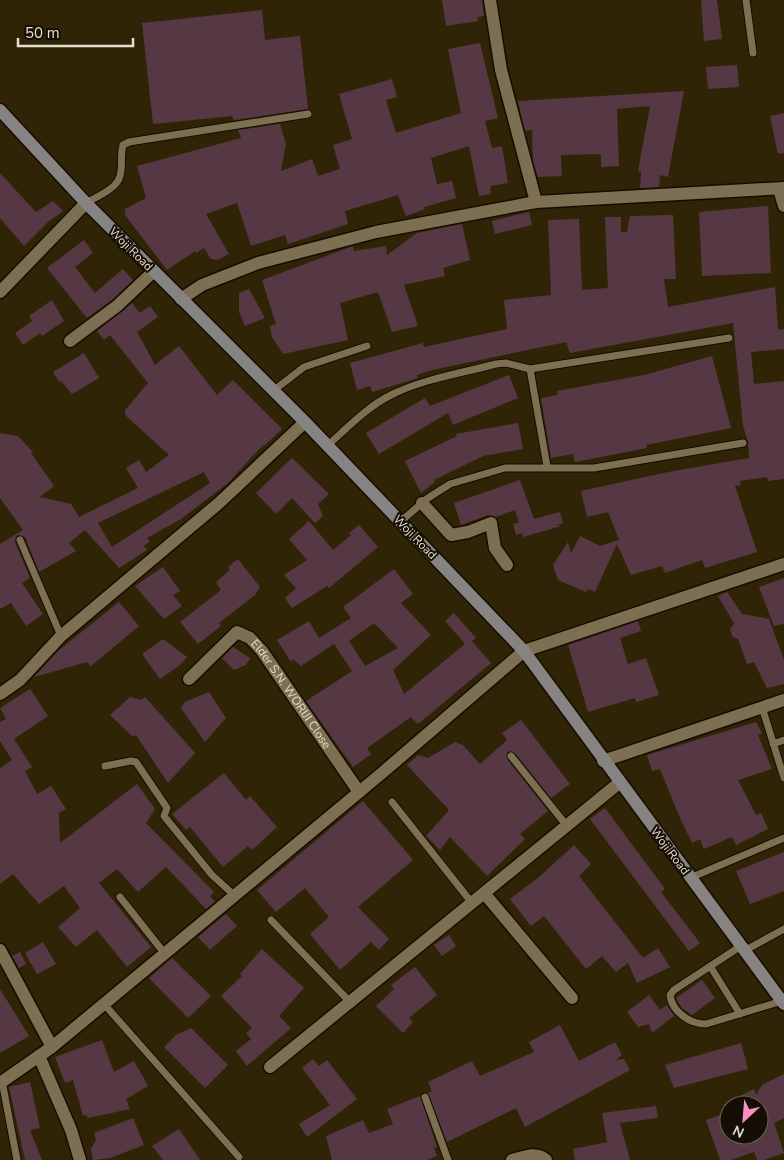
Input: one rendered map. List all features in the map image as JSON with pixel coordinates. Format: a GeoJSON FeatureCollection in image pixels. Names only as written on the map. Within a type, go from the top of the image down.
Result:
{"type":"FeatureCollection","features":[{"type":"Feature","properties":{"kind":"main road","name":"Woji Road"},"geometry":{"type":"LineString","coordinates":[[0,110],[86,203],[305,422],[524,651],[783,1003]]}},
{"type":"Feature","properties":{"kind":"street"},"geometry":{"type":"LineString","coordinates":[[490,0],[501,70],[536,202]]}},
{"type":"Feature","properties":{"kind":"street"},"geometry":{"type":"LineString","coordinates":[[181,299],[202,285],[258,263],[376,232],[536,202],[782,189],[784,206]]}},
{"type":"Feature","properties":{"kind":"street"},"geometry":{"type":"LineString","coordinates":[[0,292],[86,203]]}},
{"type":"Feature","properties":{"kind":"street"},"geometry":{"type":"LineString","coordinates":[[70,341],[117,306],[154,271]]}},
{"type":"Feature","properties":{"kind":"street"},"geometry":{"type":"LineString","coordinates":[[0,694],[20,680],[61,636],[219,503],[305,422]]}},
{"type":"Feature","properties":{"kind":"street"},"geometry":{"type":"LineString","coordinates":[[422,503],[451,535],[468,532],[491,523],[495,548],[507,565]]}},
{"type":"Feature","properties":{"kind":"street"},"geometry":{"type":"LineString","coordinates":[[1,1082],[52,1046],[165,954],[524,651],[784,564]]}},
{"type":"Feature","properties":{"kind":"street","name":"Elder S.N. WORIJI Close"},"geometry":{"type":"LineString","coordinates":[[189,679],[237,632],[250,638],[267,658],[359,792]]}},
{"type":"Feature","properties":{"kind":"street"},"geometry":{"type":"LineString","coordinates":[[603,760],[784,700]]}},
{"type":"Feature","properties":{"kind":"street"},"geometry":{"type":"LineString","coordinates":[[270,1067],[620,783]]}},
{"type":"Feature","properties":{"kind":"street"},"geometry":{"type":"LineString","coordinates":[[484,893],[572,998]]}},
{"type":"Feature","properties":{"kind":"street"},"geometry":{"type":"LineString","coordinates":[[0,950],[52,1046]]}},
{"type":"Feature","properties":{"kind":"street"},"geometry":{"type":"LineString","coordinates":[[39,1056],[71,1130],[80,1160]]}},
{"type":"Feature","properties":{"kind":"street"},"geometry":{"type":"LineString","coordinates":[[512,1160],[531,1154],[544,1157],[546,1160]]}},
{"type":"Feature","properties":{"kind":"lane"},"geometry":{"type":"LineString","coordinates":[[746,0],[753,53]]}},
{"type":"Feature","properties":{"kind":"lane"},"geometry":{"type":"LineString","coordinates":[[86,203],[117,182],[120,176],[121,154],[124,145],[129,142],[308,114]]}},
{"type":"Feature","properties":{"kind":"lane"},"geometry":{"type":"LineString","coordinates":[[327,446],[372,407],[391,395],[412,387],[496,364],[506,363],[530,369],[728,338]]}},
{"type":"Feature","properties":{"kind":"lane"},"geometry":{"type":"LineString","coordinates":[[273,391],[304,367],[367,346]]}},
{"type":"Feature","properties":{"kind":"lane"},"geometry":{"type":"LineString","coordinates":[[530,369],[546,466]]}},
{"type":"Feature","properties":{"kind":"lane"},"geometry":{"type":"LineString","coordinates":[[400,522],[422,503],[450,484],[505,468],[546,466],[594,468],[743,443]]}},
{"type":"Feature","properties":{"kind":"lane"},"geometry":{"type":"LineString","coordinates":[[20,540],[61,636]]}},
{"type":"Feature","properties":{"kind":"lane"},"geometry":{"type":"LineString","coordinates":[[762,707],[784,778]]}},
{"type":"Feature","properties":{"kind":"lane"},"geometry":{"type":"LineString","coordinates":[[773,744],[784,740]]}},
{"type":"Feature","properties":{"kind":"lane"},"geometry":{"type":"LineString","coordinates":[[511,756],[567,826]]}},
{"type":"Feature","properties":{"kind":"lane"},"geometry":{"type":"LineString","coordinates":[[105,766],[131,761],[136,762],[167,808],[164,816],[212,875],[235,896]]}},
{"type":"Feature","properties":{"kind":"lane"},"geometry":{"type":"LineString","coordinates":[[392,802],[472,903]]}},
{"type":"Feature","properties":{"kind":"lane"},"geometry":{"type":"LineString","coordinates":[[690,878],[784,838]]}},
{"type":"Feature","properties":{"kind":"lane"},"geometry":{"type":"LineString","coordinates":[[120,897],[165,954]]}},
{"type":"Feature","properties":{"kind":"lane"},"geometry":{"type":"LineString","coordinates":[[271,920],[350,1002]]}},
{"type":"Feature","properties":{"kind":"lane"},"geometry":{"type":"LineString","coordinates":[[783,1003],[706,1024],[696,1024],[686,1020],[671,1003],[670,995],[674,990],[710,966],[784,929]]}},
{"type":"Feature","properties":{"kind":"lane"},"geometry":{"type":"LineString","coordinates":[[710,966],[740,1014]]}},
{"type":"Feature","properties":{"kind":"lane"},"geometry":{"type":"LineString","coordinates":[[104,1004],[239,1157]]}},
{"type":"Feature","properties":{"kind":"lane"},"geometry":{"type":"LineString","coordinates":[[1,1082],[17,1160]]}},
{"type":"Feature","properties":{"kind":"lane"},"geometry":{"type":"LineString","coordinates":[[425,1097],[448,1160]]}},
{"type":"Feature","properties":{"kind":"building"},"geometry":{"type":"Polygon","coordinates":[[[442,0],[482,0],[484,16],[477,17],[478,21],[446,26],[442,0]]]}},
{"type":"Feature","properties":{"kind":"building"},"geometry":{"type":"Polygon","coordinates":[[[701,0],[717,0],[722,39],[704,41],[701,0]]]}},
{"type":"Feature","properties":{"kind":"building"},"geometry":{"type":"Polygon","coordinates":[[[262,10],[265,40],[300,36],[308,109],[234,120],[232,116],[153,124],[142,23],[262,10]]]}},
{"type":"Feature","properties":{"kind":"building"},"geometry":{"type":"Polygon","coordinates":[[[480,43],[498,118],[485,121],[492,148],[502,146],[508,183],[490,186],[491,194],[479,196],[469,146],[431,158],[437,184],[452,181],[456,198],[424,207],[425,209],[406,216],[398,195],[345,211],[348,224],[288,244],[285,235],[251,246],[237,203],[206,214],[229,254],[218,260],[211,259],[204,248],[196,253],[195,251],[167,270],[125,215],[125,209],[146,198],[137,166],[241,138],[238,130],[280,124],[286,144],[281,171],[312,159],[318,176],[340,169],[333,145],[352,139],[339,94],[392,79],[397,97],[386,100],[396,133],[461,113],[448,49],[480,43]]]}},
{"type":"Feature","properties":{"kind":"building"},"geometry":{"type":"Polygon","coordinates":[[[737,65],[739,87],[708,89],[706,67],[737,65]]]}},
{"type":"Feature","properties":{"kind":"building"},"geometry":{"type":"Polygon","coordinates":[[[684,91],[668,177],[660,175],[659,187],[640,188],[641,172],[638,171],[650,106],[617,109],[619,166],[601,167],[601,154],[561,155],[562,176],[538,177],[533,161],[532,130],[525,131],[518,101],[684,91]]]}},
{"type":"Feature","properties":{"kind":"building"},"geometry":{"type":"Polygon","coordinates":[[[784,113],[784,153],[778,154],[770,116],[784,113]]]}},
{"type":"Feature","properties":{"kind":"building"},"geometry":{"type":"Polygon","coordinates":[[[0,173],[36,212],[53,201],[63,211],[48,222],[24,246],[0,218],[0,173]]]}},
{"type":"Feature","properties":{"kind":"building"},"geometry":{"type":"Polygon","coordinates":[[[768,206],[771,273],[702,276],[699,212],[768,206]]]}},
{"type":"Feature","properties":{"kind":"building"},"geometry":{"type":"Polygon","coordinates":[[[529,212],[532,225],[495,234],[492,221],[529,212]]]}},
{"type":"Feature","properties":{"kind":"building"},"geometry":{"type":"Polygon","coordinates":[[[673,215],[676,279],[664,279],[668,307],[775,287],[778,330],[784,329],[784,349],[751,352],[754,384],[784,381],[784,479],[768,481],[767,477],[740,481],[741,485],[735,486],[757,552],[705,568],[702,560],[665,573],[662,566],[631,575],[617,544],[595,592],[588,589],[586,592],[558,580],[553,565],[568,542],[571,553],[580,536],[600,546],[619,540],[608,512],[587,517],[581,491],[668,472],[749,458],[748,442],[743,426],[733,323],[570,353],[566,342],[432,370],[417,375],[418,378],[372,392],[370,386],[357,390],[350,363],[423,343],[424,347],[507,329],[504,300],[551,295],[548,220],[579,219],[582,290],[608,288],[605,217],[621,217],[621,232],[627,232],[630,216],[673,215]]]}},
{"type":"Feature","properties":{"kind":"building"},"geometry":{"type":"Polygon","coordinates":[[[462,224],[470,260],[443,268],[445,276],[404,285],[418,326],[392,332],[378,292],[340,303],[348,340],[283,354],[272,337],[270,326],[276,324],[262,280],[353,246],[354,251],[386,246],[387,255],[417,233],[462,224]]]}},
{"type":"Feature","properties":{"kind":"building"},"geometry":{"type":"Polygon","coordinates":[[[84,240],[93,253],[75,267],[95,293],[123,269],[133,280],[112,300],[87,318],[47,268],[84,240]]]}},
{"type":"Feature","properties":{"kind":"building"},"geometry":{"type":"Polygon","coordinates":[[[249,289],[265,318],[245,326],[239,312],[239,293],[249,289]]]}},
{"type":"Feature","properties":{"kind":"building"},"geometry":{"type":"Polygon","coordinates":[[[52,300],[64,321],[42,336],[40,333],[23,345],[15,333],[32,321],[29,316],[52,300]]]}},
{"type":"Feature","properties":{"kind":"building"},"geometry":{"type":"Polygon","coordinates":[[[132,303],[140,313],[150,306],[158,317],[137,332],[155,365],[179,346],[217,395],[233,380],[282,429],[263,445],[228,483],[181,519],[147,538],[150,541],[144,546],[147,550],[119,568],[85,530],[69,543],[76,551],[39,572],[25,537],[17,535],[15,542],[30,578],[22,583],[43,614],[26,626],[11,603],[0,609],[0,544],[23,530],[0,498],[0,433],[18,436],[33,452],[31,453],[54,486],[40,497],[71,504],[79,517],[138,488],[126,468],[139,460],[146,472],[169,455],[125,415],[125,410],[148,383],[110,335],[104,340],[97,331],[132,303]],[[204,472],[98,523],[112,547],[210,483],[204,472]]]}},
{"type":"Feature","properties":{"kind":"building"},"geometry":{"type":"Polygon","coordinates":[[[84,353],[99,378],[72,394],[61,381],[59,382],[53,372],[84,353]]]}},
{"type":"Feature","properties":{"kind":"building"},"geometry":{"type":"Polygon","coordinates":[[[712,356],[731,428],[646,445],[647,448],[575,462],[573,454],[551,458],[541,398],[558,395],[557,391],[644,375],[712,356]]]}},
{"type":"Feature","properties":{"kind":"building"},"geometry":{"type":"Polygon","coordinates":[[[509,375],[518,398],[453,425],[448,413],[379,454],[366,433],[425,398],[430,406],[509,375]]]}},
{"type":"Feature","properties":{"kind":"building"},"geometry":{"type":"Polygon","coordinates":[[[518,423],[523,449],[483,456],[434,480],[435,482],[421,493],[405,461],[457,436],[456,434],[518,423]]]}},
{"type":"Feature","properties":{"kind":"building"},"geometry":{"type":"Polygon","coordinates":[[[292,458],[329,494],[318,504],[323,516],[315,523],[292,498],[276,514],[256,493],[292,458]]]}},
{"type":"Feature","properties":{"kind":"building"},"geometry":{"type":"Polygon","coordinates":[[[520,480],[534,519],[560,512],[563,523],[557,525],[561,526],[523,537],[522,533],[516,535],[513,524],[519,523],[515,510],[496,517],[488,515],[461,525],[454,503],[520,480]]]}},
{"type":"Feature","properties":{"kind":"building"},"geometry":{"type":"Polygon","coordinates":[[[309,521],[333,550],[351,535],[349,533],[359,525],[378,547],[329,588],[327,586],[292,608],[285,598],[296,588],[284,575],[307,560],[289,539],[309,521]]]}},
{"type":"Feature","properties":{"kind":"building"},"geometry":{"type":"Polygon","coordinates":[[[238,559],[260,587],[255,595],[219,623],[221,626],[198,644],[180,622],[221,590],[216,582],[230,570],[228,567],[238,559]]]}},
{"type":"Feature","properties":{"kind":"building"},"geometry":{"type":"Polygon","coordinates":[[[163,567],[180,591],[173,595],[182,606],[164,619],[135,586],[163,567]]]}},
{"type":"Feature","properties":{"kind":"building"},"geometry":{"type":"Polygon","coordinates":[[[394,569],[413,594],[401,603],[431,635],[393,670],[404,694],[465,644],[445,621],[454,613],[476,638],[472,641],[491,663],[418,724],[411,717],[367,748],[371,754],[353,767],[306,701],[352,671],[334,644],[301,666],[293,659],[291,662],[277,640],[309,621],[319,638],[351,618],[343,607],[394,569]],[[374,623],[349,641],[365,666],[398,648],[374,623]]]}},
{"type":"Feature","properties":{"kind":"building"},"geometry":{"type":"Polygon","coordinates":[[[784,578],[784,624],[774,626],[759,587],[784,578]]]}},
{"type":"Feature","properties":{"kind":"building"},"geometry":{"type":"Polygon","coordinates":[[[727,592],[742,614],[769,619],[784,660],[784,684],[767,688],[754,662],[747,664],[738,639],[733,637],[730,630],[734,623],[718,596],[727,592]]]}},
{"type":"Feature","properties":{"kind":"building"},"geometry":{"type":"Polygon","coordinates":[[[119,602],[139,626],[91,666],[87,662],[34,677],[58,651],[119,602]]]}},
{"type":"Feature","properties":{"kind":"building"},"geometry":{"type":"Polygon","coordinates":[[[638,621],[641,631],[620,638],[628,664],[646,658],[659,695],[636,702],[635,698],[588,712],[568,645],[638,621]]]}},
{"type":"Feature","properties":{"kind":"building"},"geometry":{"type":"Polygon","coordinates":[[[163,639],[187,657],[180,665],[160,679],[142,654],[163,639]]]}},
{"type":"Feature","properties":{"kind":"building"},"geometry":{"type":"Polygon","coordinates":[[[233,647],[250,658],[246,665],[234,670],[222,658],[233,647]]]}},
{"type":"Feature","properties":{"kind":"building"},"geometry":{"type":"Polygon","coordinates":[[[30,689],[48,716],[14,739],[32,767],[25,771],[37,794],[51,786],[66,809],[59,813],[60,843],[137,784],[155,809],[146,823],[214,892],[210,896],[215,902],[206,909],[166,867],[138,892],[117,869],[99,883],[151,947],[127,967],[97,930],[76,947],[58,927],[80,908],[64,886],[39,904],[13,874],[0,884],[0,768],[12,760],[0,741],[0,722],[6,719],[0,708],[30,689]]]}},
{"type":"Feature","properties":{"kind":"building"},"geometry":{"type":"Polygon","coordinates":[[[209,692],[226,718],[205,742],[181,708],[185,702],[209,692]]]}},
{"type":"Feature","properties":{"kind":"building"},"geometry":{"type":"Polygon","coordinates":[[[130,697],[141,700],[145,697],[195,753],[168,783],[136,735],[133,737],[110,715],[130,697]]]}},
{"type":"Feature","properties":{"kind":"building"},"geometry":{"type":"Polygon","coordinates":[[[521,720],[570,784],[551,798],[515,753],[507,752],[507,759],[548,811],[520,834],[525,839],[487,876],[450,837],[440,850],[426,836],[449,810],[407,765],[418,755],[428,758],[455,742],[463,745],[480,764],[507,740],[502,733],[521,720]]]}},
{"type":"Feature","properties":{"kind":"building"},"geometry":{"type":"Polygon","coordinates":[[[756,722],[762,733],[758,735],[772,769],[738,780],[756,815],[761,813],[768,829],[736,845],[732,837],[704,849],[700,839],[692,843],[660,769],[652,771],[647,755],[756,722]]]}},
{"type":"Feature","properties":{"kind":"building"},"geometry":{"type":"Polygon","coordinates":[[[224,773],[246,800],[250,796],[277,827],[252,850],[248,846],[223,867],[190,827],[186,830],[172,814],[224,773]]]}},
{"type":"Feature","properties":{"kind":"building"},"geometry":{"type":"Polygon","coordinates":[[[363,801],[413,860],[358,907],[389,939],[379,950],[371,942],[340,970],[310,934],[329,917],[305,888],[276,912],[257,890],[363,801]]]}},
{"type":"Feature","properties":{"kind":"building"},"geometry":{"type":"Polygon","coordinates":[[[605,808],[665,889],[661,892],[700,943],[689,951],[590,819],[605,808]]]}},
{"type":"Feature","properties":{"kind":"building"},"geometry":{"type":"Polygon","coordinates":[[[574,845],[591,864],[579,876],[643,958],[658,948],[670,967],[637,983],[628,963],[616,972],[602,956],[586,969],[544,916],[531,926],[510,899],[539,877],[574,845]]]}},
{"type":"Feature","properties":{"kind":"building"},"geometry":{"type":"Polygon","coordinates":[[[784,852],[784,891],[750,904],[736,871],[784,852]]]}},
{"type":"Feature","properties":{"kind":"building"},"geometry":{"type":"Polygon","coordinates":[[[226,914],[237,926],[210,950],[198,937],[226,914]]]}},
{"type":"Feature","properties":{"kind":"building"},"geometry":{"type":"Polygon","coordinates":[[[449,935],[456,946],[442,956],[434,945],[449,935]]]}},
{"type":"Feature","properties":{"kind":"building"},"geometry":{"type":"Polygon","coordinates":[[[43,942],[56,964],[37,974],[25,953],[43,942]]]}},
{"type":"Feature","properties":{"kind":"building"},"geometry":{"type":"Polygon","coordinates":[[[262,949],[304,988],[279,1016],[291,1028],[247,1066],[236,1051],[251,1039],[246,1033],[252,1028],[221,996],[242,976],[240,974],[262,949]]]}},
{"type":"Feature","properties":{"kind":"building"},"geometry":{"type":"Polygon","coordinates":[[[20,952],[26,964],[19,968],[12,956],[20,952]]]}},
{"type":"Feature","properties":{"kind":"building"},"geometry":{"type":"Polygon","coordinates":[[[172,958],[211,996],[188,1018],[149,978],[172,958]]]}},
{"type":"Feature","properties":{"kind":"building"},"geometry":{"type":"Polygon","coordinates":[[[415,967],[437,995],[409,1018],[413,1022],[403,1033],[376,1006],[394,989],[391,985],[415,967]]]}},
{"type":"Feature","properties":{"kind":"building"},"geometry":{"type":"Polygon","coordinates":[[[702,980],[715,998],[692,1015],[682,1008],[676,998],[702,980]]]}},
{"type":"Feature","properties":{"kind":"building"},"geometry":{"type":"Polygon","coordinates":[[[0,989],[29,1036],[0,1053],[0,989]]]}},
{"type":"Feature","properties":{"kind":"building"},"geometry":{"type":"Polygon","coordinates":[[[649,995],[660,1010],[667,1005],[674,1016],[652,1033],[649,1024],[638,1027],[627,1012],[649,995]]]}},
{"type":"Feature","properties":{"kind":"building"},"geometry":{"type":"Polygon","coordinates":[[[560,1025],[579,1061],[615,1042],[622,1055],[616,1060],[624,1059],[630,1070],[525,1127],[516,1108],[447,1142],[428,1093],[432,1091],[428,1082],[472,1061],[480,1076],[534,1052],[529,1042],[560,1025]]]}},
{"type":"Feature","properties":{"kind":"building"},"geometry":{"type":"Polygon","coordinates":[[[191,1028],[228,1065],[205,1088],[164,1047],[176,1035],[191,1028]]]}},
{"type":"Feature","properties":{"kind":"building"},"geometry":{"type":"Polygon","coordinates":[[[102,1040],[114,1072],[134,1061],[148,1086],[126,1099],[130,1109],[88,1118],[86,1115],[83,1116],[73,1080],[65,1083],[55,1057],[102,1040]]]}},
{"type":"Feature","properties":{"kind":"building"},"geometry":{"type":"Polygon","coordinates":[[[741,1043],[748,1069],[674,1088],[665,1065],[741,1043]]]}},
{"type":"Feature","properties":{"kind":"building"},"geometry":{"type":"Polygon","coordinates":[[[313,1059],[319,1066],[327,1060],[357,1099],[307,1137],[299,1124],[330,1105],[302,1068],[313,1059]]]}},
{"type":"Feature","properties":{"kind":"building"},"geometry":{"type":"Polygon","coordinates":[[[784,1074],[784,1118],[774,1123],[784,1153],[764,1160],[757,1160],[754,1152],[731,1160],[720,1160],[706,1120],[719,1115],[719,1145],[769,1145],[769,1095],[756,1095],[762,1085],[784,1074]]]}},
{"type":"Feature","properties":{"kind":"building"},"geometry":{"type":"Polygon","coordinates":[[[30,1082],[40,1128],[30,1130],[42,1160],[25,1160],[9,1087],[30,1082]]]}},
{"type":"Feature","properties":{"kind":"building"},"geometry":{"type":"Polygon","coordinates":[[[754,1089],[756,1095],[742,1095],[754,1089]]]}},
{"type":"Feature","properties":{"kind":"building"},"geometry":{"type":"Polygon","coordinates":[[[420,1096],[437,1147],[434,1148],[437,1156],[427,1160],[332,1160],[326,1136],[363,1120],[369,1133],[393,1124],[387,1109],[420,1096]]]}},
{"type":"Feature","properties":{"kind":"building"},"geometry":{"type":"Polygon","coordinates":[[[656,1106],[658,1118],[620,1123],[630,1160],[575,1160],[573,1149],[607,1142],[602,1113],[656,1106]]]}},
{"type":"Feature","properties":{"kind":"building"},"geometry":{"type":"Polygon","coordinates":[[[133,1118],[144,1145],[110,1158],[93,1160],[91,1149],[96,1140],[94,1133],[133,1118]]]}},
{"type":"Feature","properties":{"kind":"building"},"geometry":{"type":"Polygon","coordinates":[[[179,1129],[200,1160],[163,1160],[152,1146],[179,1129]]]}}]}
